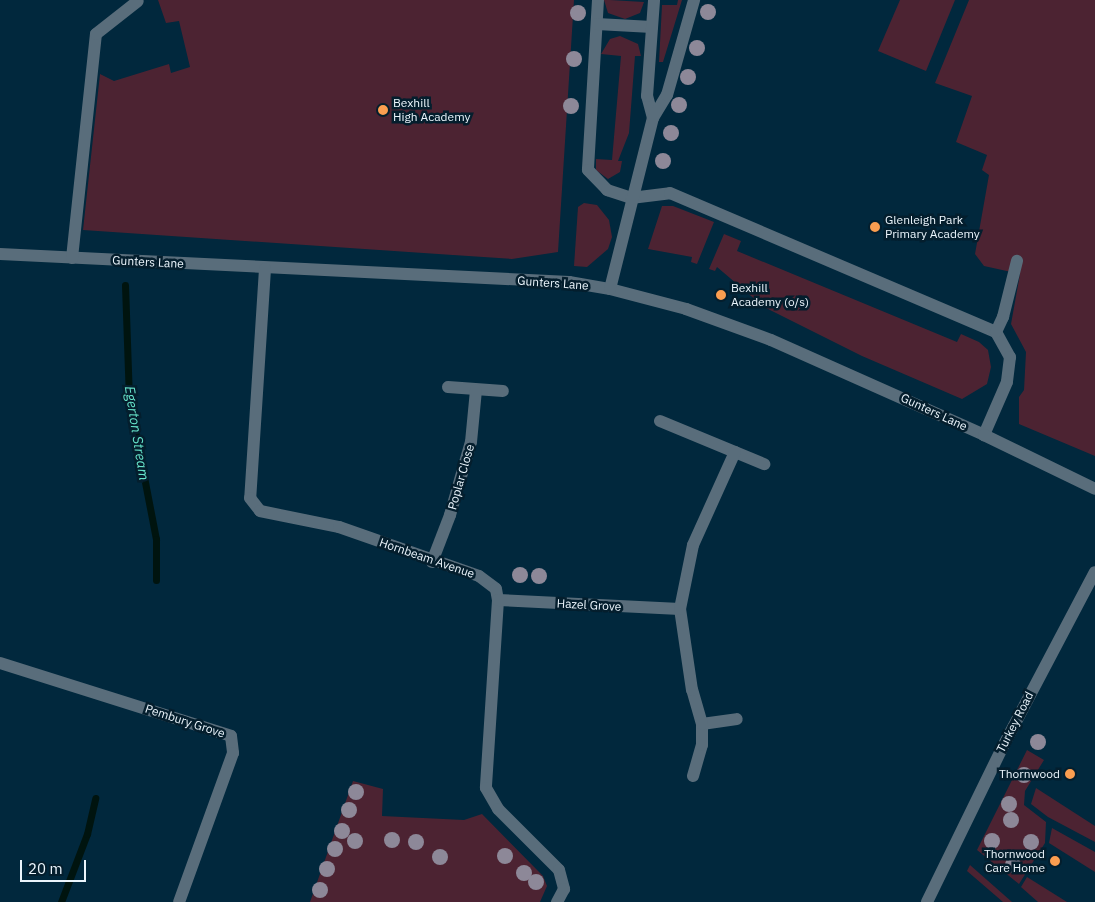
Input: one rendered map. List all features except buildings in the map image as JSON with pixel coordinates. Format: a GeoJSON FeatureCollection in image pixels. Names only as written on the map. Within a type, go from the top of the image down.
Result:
{"type":"FeatureCollection","features":[{"type":"Feature","properties":{"kind":"street"},"geometry":{"type":"LineString","coordinates":[[598,0],[588,170],[607,190],[631,198],[670,193],[996,332],[1010,357],[1007,382],[984,435]]}},
{"type":"Feature","properties":{"kind":"street"},"geometry":{"type":"LineString","coordinates":[[652,118],[647,96],[654,0]]}},
{"type":"Feature","properties":{"kind":"street"},"geometry":{"type":"LineString","coordinates":[[610,289],[652,118],[667,95],[694,0]]}},
{"type":"Feature","properties":{"kind":"street"},"geometry":{"type":"LineString","coordinates":[[72,258],[96,34],[138,1]]}},
{"type":"Feature","properties":{"kind":"street"},"geometry":{"type":"LineString","coordinates":[[597,24],[652,27]]}},
{"type":"Feature","properties":{"kind":"street","name":"Gunters Lane"},"geometry":{"type":"LineString","coordinates":[[0,254],[265,269],[569,282],[610,289],[733,325],[984,435],[1095,489]]}},
{"type":"Feature","properties":{"kind":"street"},"geometry":{"type":"LineString","coordinates":[[996,332],[1003,317],[1017,261]]}},
{"type":"Feature","properties":{"kind":"street","name":"Hornbeam Avenue"},"geometry":{"type":"LineString","coordinates":[[265,269],[250,498],[260,511],[339,527],[488,581],[496,589],[498,600]]}},
{"type":"Feature","properties":{"kind":"street"},"geometry":{"type":"LineString","coordinates":[[448,388],[503,391]]}},
{"type":"Feature","properties":{"kind":"street","name":"Poplar Close"},"geometry":{"type":"LineString","coordinates":[[432,562],[471,442],[476,390]]}},
{"type":"Feature","properties":{"kind":"street"},"geometry":{"type":"LineString","coordinates":[[660,421],[764,464]]}},
{"type":"Feature","properties":{"kind":"street"},"geometry":{"type":"LineString","coordinates":[[693,776],[702,745],[702,724],[692,690],[680,609],[693,545],[735,452]]}},
{"type":"Feature","properties":{"kind":"street","name":"Turkey Road"},"geometry":{"type":"LineString","coordinates":[[927,902],[1005,742],[1095,572]]}},
{"type":"Feature","properties":{"kind":"street"},"geometry":{"type":"LineString","coordinates":[[498,600],[486,788],[498,809],[559,870],[564,889],[557,902]]}},
{"type":"Feature","properties":{"kind":"street","name":"Hazel Grove"},"geometry":{"type":"LineString","coordinates":[[498,600],[680,609]]}},
{"type":"Feature","properties":{"kind":"street","name":"Pembury Grove"},"geometry":{"type":"LineString","coordinates":[[0,663],[231,736],[233,754],[179,902]]}},
{"type":"Feature","properties":{"kind":"street"},"geometry":{"type":"LineString","coordinates":[[702,724],[737,719]]}},
{"type":"Feature","properties":{"kind":"shaded area","name":"Bexhill High Academy"},"geometry":{"type":"Polygon","coordinates":[[[158,0],[574,0],[558,252],[512,259],[83,230],[100,74],[114,81],[169,64],[171,73],[190,67],[179,21],[166,23],[158,0]]]}},
{"type":"Feature","properties":{"kind":"shaded area"},"geometry":{"type":"Polygon","coordinates":[[[604,0],[644,2],[640,13],[625,19],[608,13],[604,0]]]}},
{"type":"Feature","properties":{"kind":"shaded area"},"geometry":{"type":"Polygon","coordinates":[[[678,0],[682,0],[663,62],[659,62],[662,5],[677,5],[678,0]]]}},
{"type":"Feature","properties":{"kind":"shaded area"},"geometry":{"type":"Polygon","coordinates":[[[900,0],[955,0],[926,71],[878,51],[900,0]]]}},
{"type":"Feature","properties":{"kind":"shaded area"},"geometry":{"type":"Polygon","coordinates":[[[969,0],[1095,0],[1095,456],[1019,424],[1019,397],[1024,390],[1026,352],[1011,324],[1020,274],[984,266],[975,254],[989,175],[982,170],[987,155],[956,142],[972,96],[935,83],[969,0]]]}},
{"type":"Feature","properties":{"kind":"shaded area"},"geometry":{"type":"Polygon","coordinates":[[[620,36],[638,44],[641,56],[635,56],[629,133],[618,161],[622,161],[620,172],[608,179],[596,170],[596,159],[612,160],[621,56],[601,54],[610,39],[620,36]]]}},
{"type":"Feature","properties":{"kind":"shaded area"},"geometry":{"type":"Polygon","coordinates":[[[584,203],[597,205],[609,220],[612,237],[608,249],[587,267],[574,266],[578,207],[584,203]]]}},
{"type":"Feature","properties":{"kind":"shaded area"},"geometry":{"type":"Polygon","coordinates":[[[662,206],[673,206],[714,222],[697,264],[691,262],[692,257],[648,249],[662,206]]]}},
{"type":"Feature","properties":{"kind":"shaded area"},"geometry":{"type":"Polygon","coordinates":[[[724,234],[741,241],[737,251],[957,342],[961,334],[979,342],[988,350],[991,367],[987,384],[962,399],[862,356],[764,307],[717,267],[715,271],[709,269],[724,234]]]}},
{"type":"Feature","properties":{"kind":"shaded area"},"geometry":{"type":"Polygon","coordinates":[[[1027,750],[1044,760],[1025,791],[1024,805],[1046,822],[1045,843],[1019,884],[977,850],[1027,750]]]}},
{"type":"Feature","properties":{"kind":"shaded area"},"geometry":{"type":"Polygon","coordinates":[[[353,781],[383,789],[382,816],[464,820],[482,814],[543,876],[547,886],[540,902],[310,902],[353,781]]]}},
{"type":"Feature","properties":{"kind":"shaded area"},"geometry":{"type":"Polygon","coordinates":[[[1036,788],[1095,826],[1095,842],[1048,817],[1031,804],[1036,788]]]}},
{"type":"Feature","properties":{"kind":"shaded area"},"geometry":{"type":"Polygon","coordinates":[[[1052,828],[1095,852],[1095,872],[1049,843],[1052,828]]]}},
{"type":"Feature","properties":{"kind":"shaded area"},"geometry":{"type":"Polygon","coordinates":[[[970,865],[1012,902],[1003,902],[967,871],[970,865]]]}},
{"type":"Feature","properties":{"kind":"shaded area"},"geometry":{"type":"Polygon","coordinates":[[[1027,877],[1067,902],[1038,902],[1021,887],[1027,877]]]}},
{"type":"Feature","properties":{"kind":"waterway","name":"Egerton Stream"},"geometry":{"type":"LineString","coordinates":[[125,285],[129,399],[156,539],[156,580]]}},
{"type":"Feature","properties":{"kind":"waterway","name":"Egerton Stream"},"geometry":{"type":"LineString","coordinates":[[61,902],[87,834],[95,798]]}},
{"type":"Feature","properties":{"kind":"place","name":"Bexhill High Academy"},"geometry":{"type":"Point","coordinates":[383,110]}},
{"type":"Feature","properties":{"kind":"place","name":"Glenleigh Park Primary Academy"},"geometry":{"type":"Point","coordinates":[875,227]}},
{"type":"Feature","properties":{"kind":"place","name":"Bexhill Academy (o/s)"},"geometry":{"type":"Point","coordinates":[721,295]}},
{"type":"Feature","properties":{"kind":"place","name":"Thornwood"},"geometry":{"type":"Point","coordinates":[1070,774]}},
{"type":"Feature","properties":{"kind":"place","name":"Thornwood Care Home"},"geometry":{"type":"Point","coordinates":[1055,861]}}]}
